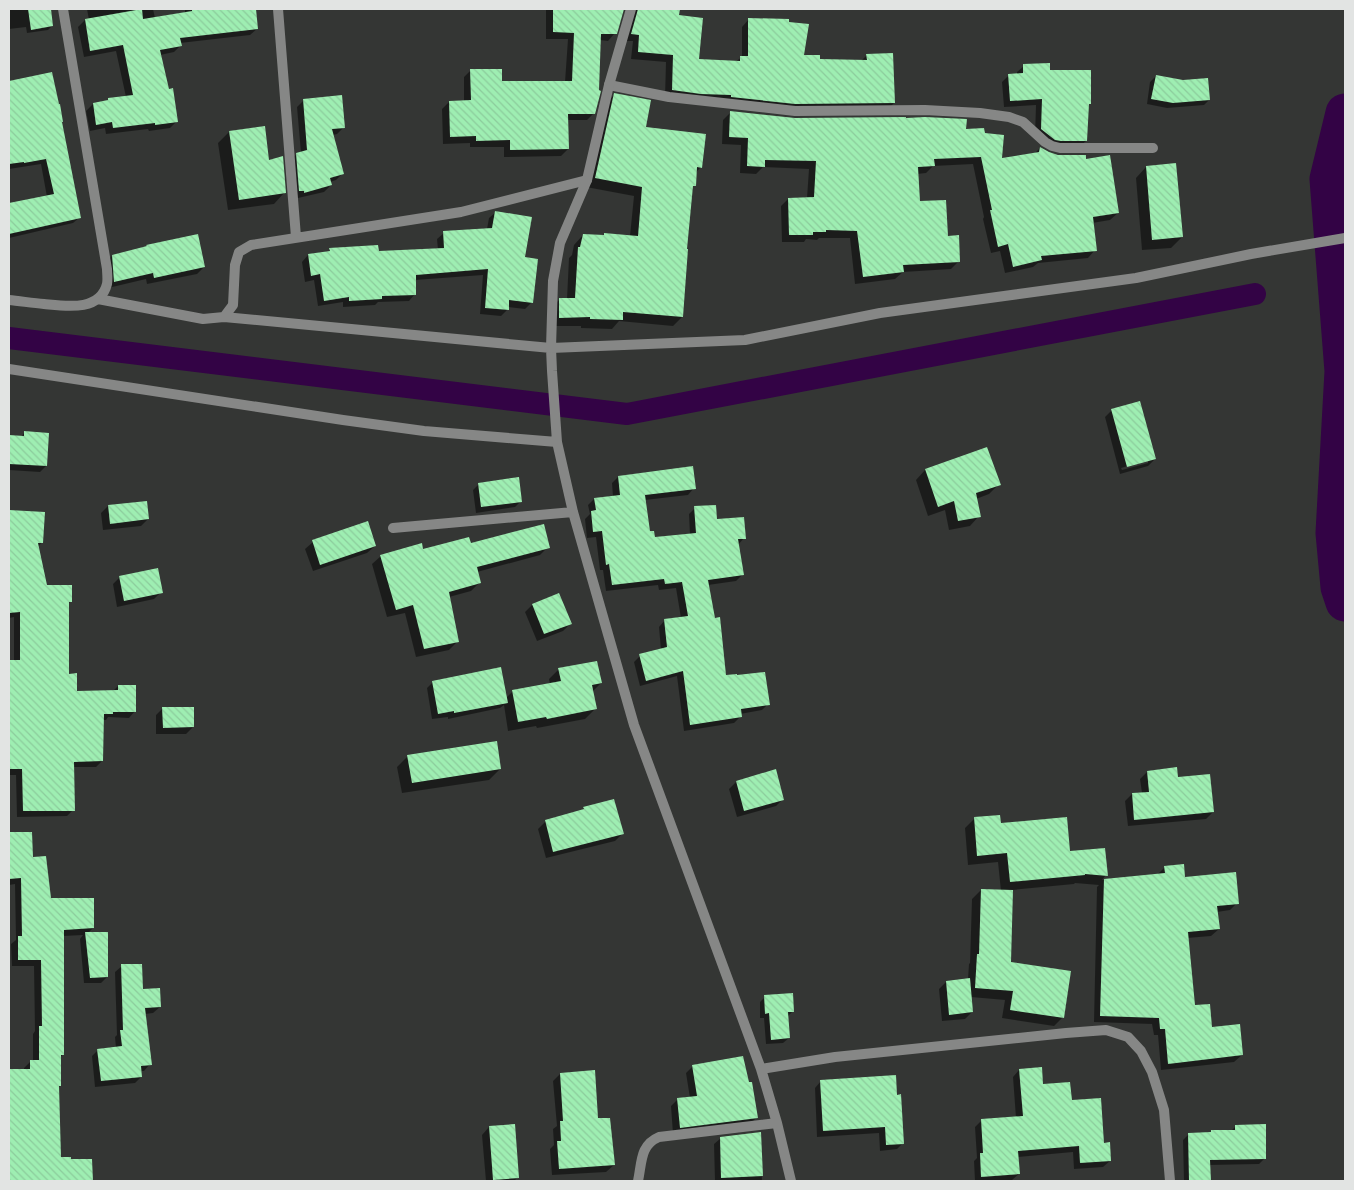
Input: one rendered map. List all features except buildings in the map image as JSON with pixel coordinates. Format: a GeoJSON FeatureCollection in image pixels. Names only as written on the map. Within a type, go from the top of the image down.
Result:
{"type":"FeatureCollection","features":[{"type":"Feature","properties":{"kind":"street"},"geometry":{"type":"LineString","coordinates":[[9,300],[71,307],[90,304],[98,299],[108,283],[63,9]]}},
{"type":"Feature","properties":{"kind":"street"},"geometry":{"type":"LineString","coordinates":[[278,9],[296,237]]}},
{"type":"Feature","properties":{"kind":"street"},"geometry":{"type":"LineString","coordinates":[[631,9],[609,84],[587,180],[560,243],[553,282],[551,348],[557,442],[573,512],[634,725],[761,1068],[778,1122],[791,1181]]}},
{"type":"Feature","properties":{"kind":"street"},"geometry":{"type":"LineString","coordinates":[[609,84],[669,97],[795,111],[925,110],[1009,117],[1023,122],[1045,142],[1060,148],[1153,148]]}},
{"type":"Feature","properties":{"kind":"street"},"geometry":{"type":"LineString","coordinates":[[224,317],[233,305],[235,265],[239,252],[251,245],[461,212],[587,180]]}},
{"type":"Feature","properties":{"kind":"street"},"geometry":{"type":"LineString","coordinates":[[98,299],[202,318],[224,317],[551,348],[745,340],[880,313],[1136,278],[1251,254],[1345,238]]}},
{"type":"Feature","properties":{"kind":"street"},"geometry":{"type":"LineString","coordinates":[[9,369],[424,431],[557,442]]}},
{"type":"Feature","properties":{"kind":"street"},"geometry":{"type":"LineString","coordinates":[[393,528],[573,512]]}},
{"type":"Feature","properties":{"kind":"street"},"geometry":{"type":"LineString","coordinates":[[761,1068],[835,1057],[1106,1030],[1128,1037],[1141,1050],[1152,1072],[1164,1110],[1170,1181]]}},
{"type":"Feature","properties":{"kind":"street"},"geometry":{"type":"LineString","coordinates":[[638,1181],[644,1148],[651,1140],[659,1137],[778,1122]]}},
{"type":"Feature","properties":{"kind":"waterway"},"geometry":{"type":"LineString","coordinates":[[1345,113],[1329,179],[1344,371],[1335,533],[1340,587],[1345,602]]}},
{"type":"Feature","properties":{"kind":"waterway"},"geometry":{"type":"LineString","coordinates":[[9,338],[627,414],[1255,294]]}}]}
